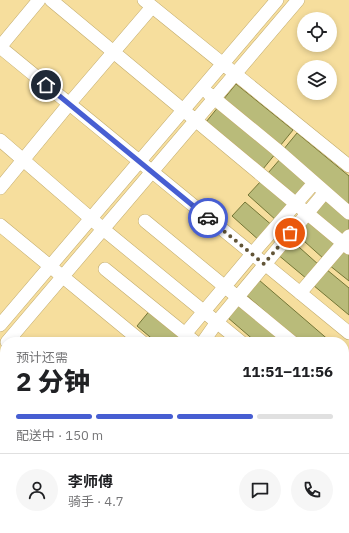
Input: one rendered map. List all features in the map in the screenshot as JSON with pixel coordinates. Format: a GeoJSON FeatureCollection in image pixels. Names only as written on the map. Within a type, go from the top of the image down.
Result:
{"type":"FeatureCollection","features":[{"type":"Feature","properties":{"kind":"street"},"geometry":{"type":"LineString","coordinates":[[39,0],[0,47],[349,333]]}},
{"type":"Feature","properties":{"kind":"street"},"geometry":{"type":"LineString","coordinates":[[51,0],[306,213],[347,242],[300,293]]}},
{"type":"Feature","properties":{"kind":"street"},"geometry":{"type":"LineString","coordinates":[[0,325],[277,0]]}},
{"type":"Feature","properties":{"kind":"street"},"geometry":{"type":"LineString","coordinates":[[11,337],[298,0]]}},
{"type":"Feature","properties":{"kind":"street"},"geometry":{"type":"LineString","coordinates":[[1,184],[24,160],[69,104],[114,52],[148,4],[349,166]]}},
{"type":"Feature","properties":{"kind":"street"},"geometry":{"type":"LineString","coordinates":[[202,88],[349,213]]}},
{"type":"Feature","properties":{"kind":"street"},"geometry":{"type":"LineString","coordinates":[[0,140],[104,229],[235,337]]}},
{"type":"Feature","properties":{"kind":"street"},"geometry":{"type":"LineString","coordinates":[[191,337],[204,311],[295,203],[314,183]]}},
{"type":"Feature","properties":{"kind":"street"},"geometry":{"type":"LineString","coordinates":[[206,337],[264,264],[325,192]]}},
{"type":"Feature","properties":{"kind":"street"},"geometry":{"type":"LineString","coordinates":[[145,221],[286,337]]}},
{"type":"Feature","properties":{"kind":"street"},"geometry":{"type":"LineString","coordinates":[[0,225],[136,337]]}},
{"type":"Feature","properties":{"kind":"street"},"geometry":{"type":"LineString","coordinates":[[105,269],[189,337]]}},
{"type":"Feature","properties":{"kind":"building"},"geometry":{"type":"Polygon","coordinates":[[[236,84],[293,130],[280,146],[223,100],[236,84]]]}},
{"type":"Feature","properties":{"kind":"building"},"geometry":{"type":"Polygon","coordinates":[[[219,106],[276,153],[263,169],[206,122],[219,106]]]}},
{"type":"Feature","properties":{"kind":"building"},"geometry":{"type":"Polygon","coordinates":[[[297,133],[349,176],[349,205],[283,150],[297,133]]]}},
{"type":"Feature","properties":{"kind":"building"},"geometry":{"type":"Polygon","coordinates":[[[281,158],[310,184],[298,199],[268,173],[281,158]]]}},
{"type":"Feature","properties":{"kind":"building"},"geometry":{"type":"Polygon","coordinates":[[[261,181],[290,207],[277,221],[248,195],[261,181]]]}},
{"type":"Feature","properties":{"kind":"building"},"geometry":{"type":"Polygon","coordinates":[[[327,198],[349,217],[349,232],[344,238],[315,212],[327,198]]]}},
{"type":"Feature","properties":{"kind":"building"},"geometry":{"type":"Polygon","coordinates":[[[245,202],[274,227],[261,242],[232,216],[245,202]]]}},
{"type":"Feature","properties":{"kind":"building"},"geometry":{"type":"Polygon","coordinates":[[[307,219],[337,244],[324,259],[295,233],[307,219]]]}},
{"type":"Feature","properties":{"kind":"building"},"geometry":{"type":"Polygon","coordinates":[[[290,239],[319,265],[307,279],[277,254],[290,239]]]}},
{"type":"Feature","properties":{"kind":"building"},"geometry":{"type":"Polygon","coordinates":[[[342,249],[349,254],[349,281],[329,265],[342,249]]]}},
{"type":"Feature","properties":{"kind":"building"},"geometry":{"type":"Polygon","coordinates":[[[326,269],[349,288],[349,315],[313,285],[326,269]]]}},
{"type":"Feature","properties":{"kind":"building"},"geometry":{"type":"Polygon","coordinates":[[[259,280],[325,337],[294,337],[246,295],[259,280]]]}},
{"type":"Feature","properties":{"kind":"building"},"geometry":{"type":"Polygon","coordinates":[[[240,302],[280,337],[250,337],[227,317],[240,302]]]}},
{"type":"Feature","properties":{"kind":"building"},"geometry":{"type":"Polygon","coordinates":[[[151,309],[185,337],[150,337],[137,326],[151,309]]]}},
{"type":"Feature","properties":{"kind":"way so far"},"geometry":{"type":"LineString","coordinates":[[208,218],[264,264],[290,233]]}},
{"type":"Feature","properties":{"kind":"route"},"geometry":{"type":"LineString","coordinates":[[46,85],[208,218]]}}]}
